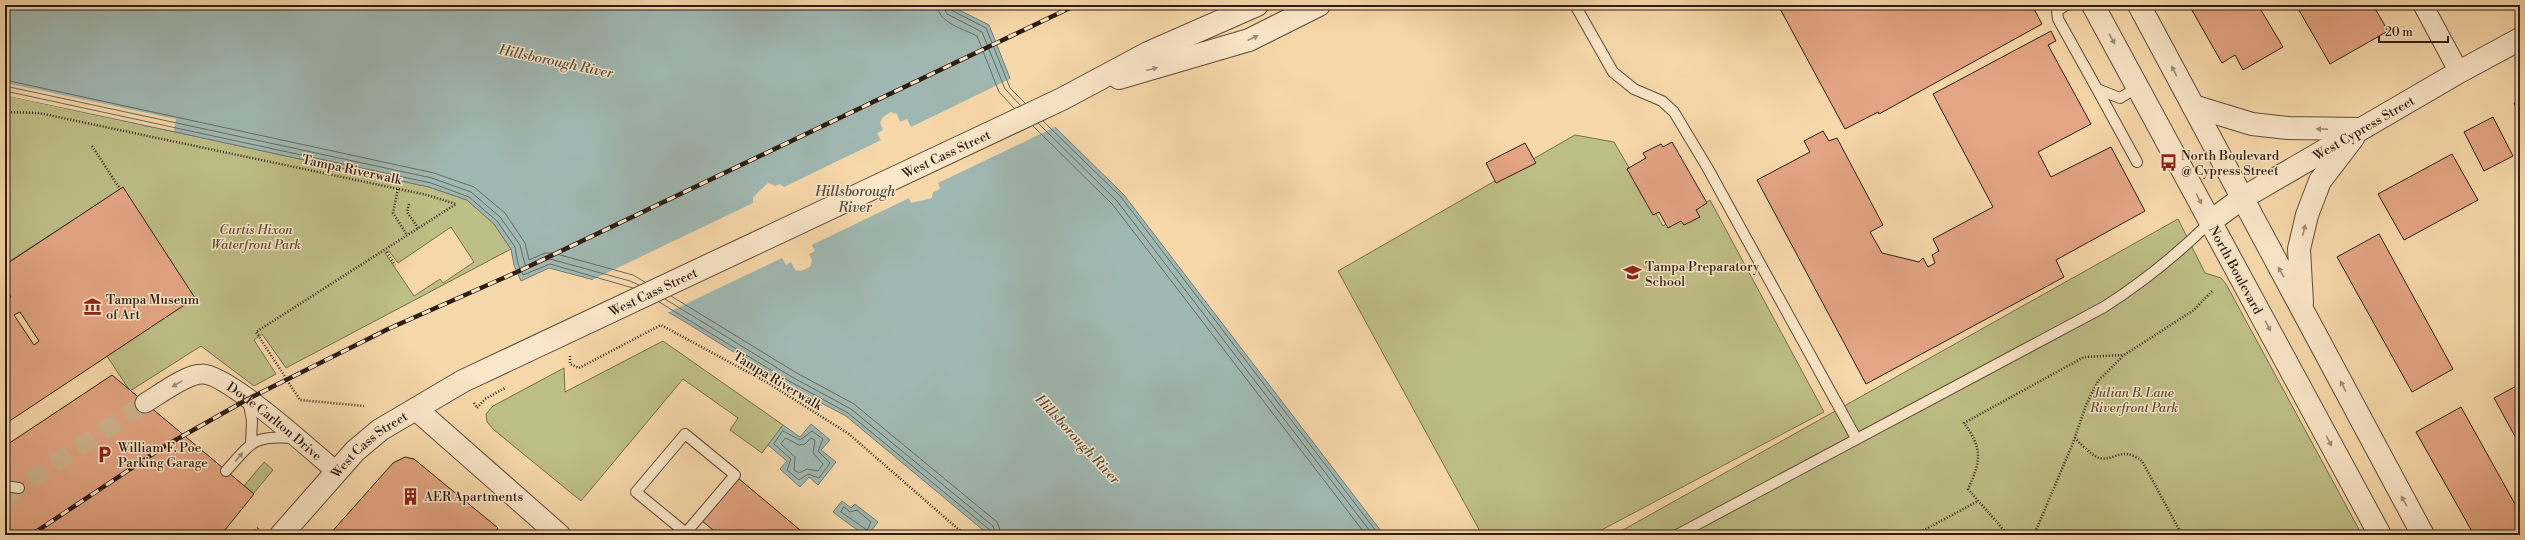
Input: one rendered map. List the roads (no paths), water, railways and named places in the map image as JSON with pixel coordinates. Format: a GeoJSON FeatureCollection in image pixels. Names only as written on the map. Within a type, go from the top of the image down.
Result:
{"type":"FeatureCollection","features":[{"type":"Feature","properties":{"kind":"street","name":"West Cass Street"},"geometry":{"type":"LineString","coordinates":[[281,535],[336,471],[380,430],[463,381],[1062,99],[1148,53],[1257,5]]}},
{"type":"Feature","properties":{"kind":"street","name":"West Cass Street"},"geometry":{"type":"LineString","coordinates":[[1062,99],[1133,74],[1174,64],[1248,40],[1319,5]]}},
{"type":"Feature","properties":{"kind":"street","name":"North Boulevard"},"geometry":{"type":"LineString","coordinates":[[2093,5],[2380,535]]}},
{"type":"Feature","properties":{"kind":"street"},"geometry":{"type":"LineString","coordinates":[[2139,5],[2241,198],[2303,310],[2423,535]]}},
{"type":"Feature","properties":{"kind":"street"},"geometry":{"type":"LineString","coordinates":[[2423,5],[2459,72]]}},
{"type":"Feature","properties":{"kind":"street","name":"West Cypress Street"},"geometry":{"type":"LineString","coordinates":[[2211,221],[2241,198],[2459,72],[2520,39]]}},
{"type":"Feature","properties":{"kind":"street"},"geometry":{"type":"LineString","coordinates":[[2193,106],[2252,124],[2288,128],[2361,129]]}},
{"type":"Feature","properties":{"kind":"street"},"geometry":{"type":"LineString","coordinates":[[2303,310],[2299,249],[2307,215],[2320,181],[2361,129]]}},
{"type":"Feature","properties":{"kind":"street","name":"Doyle Carlton Drive"},"geometry":{"type":"LineString","coordinates":[[145,403],[189,377],[200,374],[210,374],[248,399],[336,471]]}},
{"type":"Feature","properties":{"kind":"street"},"geometry":{"type":"LineString","coordinates":[[416,409],[559,535]]}},
{"type":"Feature","properties":{"kind":"lane"},"geometry":{"type":"LineString","coordinates":[[1575,5],[1613,72],[1634,89],[1662,101],[1674,112],[1707,167],[1856,438]]}},
{"type":"Feature","properties":{"kind":"lane"},"geometry":{"type":"LineString","coordinates":[[2066,5],[2057,11],[2058,19],[2137,162]]}},
{"type":"Feature","properties":{"kind":"lane"},"geometry":{"type":"LineString","coordinates":[[2097,89],[2120,98],[2138,87]]}},
{"type":"Feature","properties":{"kind":"lane"},"geometry":{"type":"LineString","coordinates":[[1677,535],[1856,438],[2104,307],[2138,285],[2184,248],[2211,221]]}},
{"type":"Feature","properties":{"kind":"lane"},"geometry":{"type":"LineString","coordinates":[[248,399],[252,421],[251,443]]}},
{"type":"Feature","properties":{"kind":"lane"},"geometry":{"type":"LineString","coordinates":[[685,434],[735,475],[685,534],[636,492],[685,434]]}},
{"type":"Feature","properties":{"kind":"lane"},"geometry":{"type":"LineString","coordinates":[[226,471],[251,443],[272,436],[297,439]]}},
{"type":"Feature","properties":{"kind":"lane"},"geometry":{"type":"LineString","coordinates":[[5,486],[19,488]]}},
{"type":"Feature","properties":{"kind":"water","name":"Hillsborough River"},"geometry":{"type":"Polygon","coordinates":[[[5,5],[949,5],[989,25],[1013,86],[1124,195],[1384,535],[989,535],[846,416],[787,385],[682,320],[628,289],[549,268],[521,281],[514,265],[511,249],[494,224],[467,200],[429,187],[5,95],[5,5]]]}},
{"type":"Feature","properties":{"kind":"water"},"geometry":{"type":"Polygon","coordinates":[[[811,424],[830,440],[821,450],[836,462],[818,485],[809,477],[800,487],[780,469],[787,461],[768,445],[783,425],[800,437],[811,424]]]}},
{"type":"Feature","properties":{"kind":"water"},"geometry":{"type":"Polygon","coordinates":[[[842,501],[851,508],[855,504],[878,522],[868,535],[864,535],[833,512],[842,501]]]}},
{"type":"Feature","properties":{"kind":"tunnel"},"geometry":{"type":"LineString","coordinates":[[5,497],[145,403]]}},
{"type":"Feature","properties":{"kind":"railway"},"geometry":{"type":"LineString","coordinates":[[31,535],[165,446],[248,399],[388,329],[517,272],[1076,5]]}},
{"type":"Feature","properties":{"kind":"place","name":"North Boulevard @ Cypress Street"},"geometry":{"type":"Point","coordinates":[2168,162]}},
{"type":"Feature","properties":{"kind":"place","name":"Tampa Preparatory School"},"geometry":{"type":"Point","coordinates":[1632,273]}},
{"type":"Feature","properties":{"kind":"place","name":"Tampa Museum of Art"},"geometry":{"type":"Point","coordinates":[93,306]}},
{"type":"Feature","properties":{"kind":"place","name":"William F. Poe Parking Garage"},"geometry":{"type":"Point","coordinates":[105,454]}},
{"type":"Feature","properties":{"kind":"place","name":"AER Apartments"},"geometry":{"type":"Point","coordinates":[411,496]}},
{"type":"Feature","properties":{"kind":"park label","name":"Curtis Hixon Waterfront Park"},"geometry":{"type":"Point","coordinates":[256,236]}},
{"type":"Feature","properties":{"kind":"park label","name":"Julian B. Lane Riverfront Park"},"geometry":{"type":"Point","coordinates":[2134,400]}}]}
